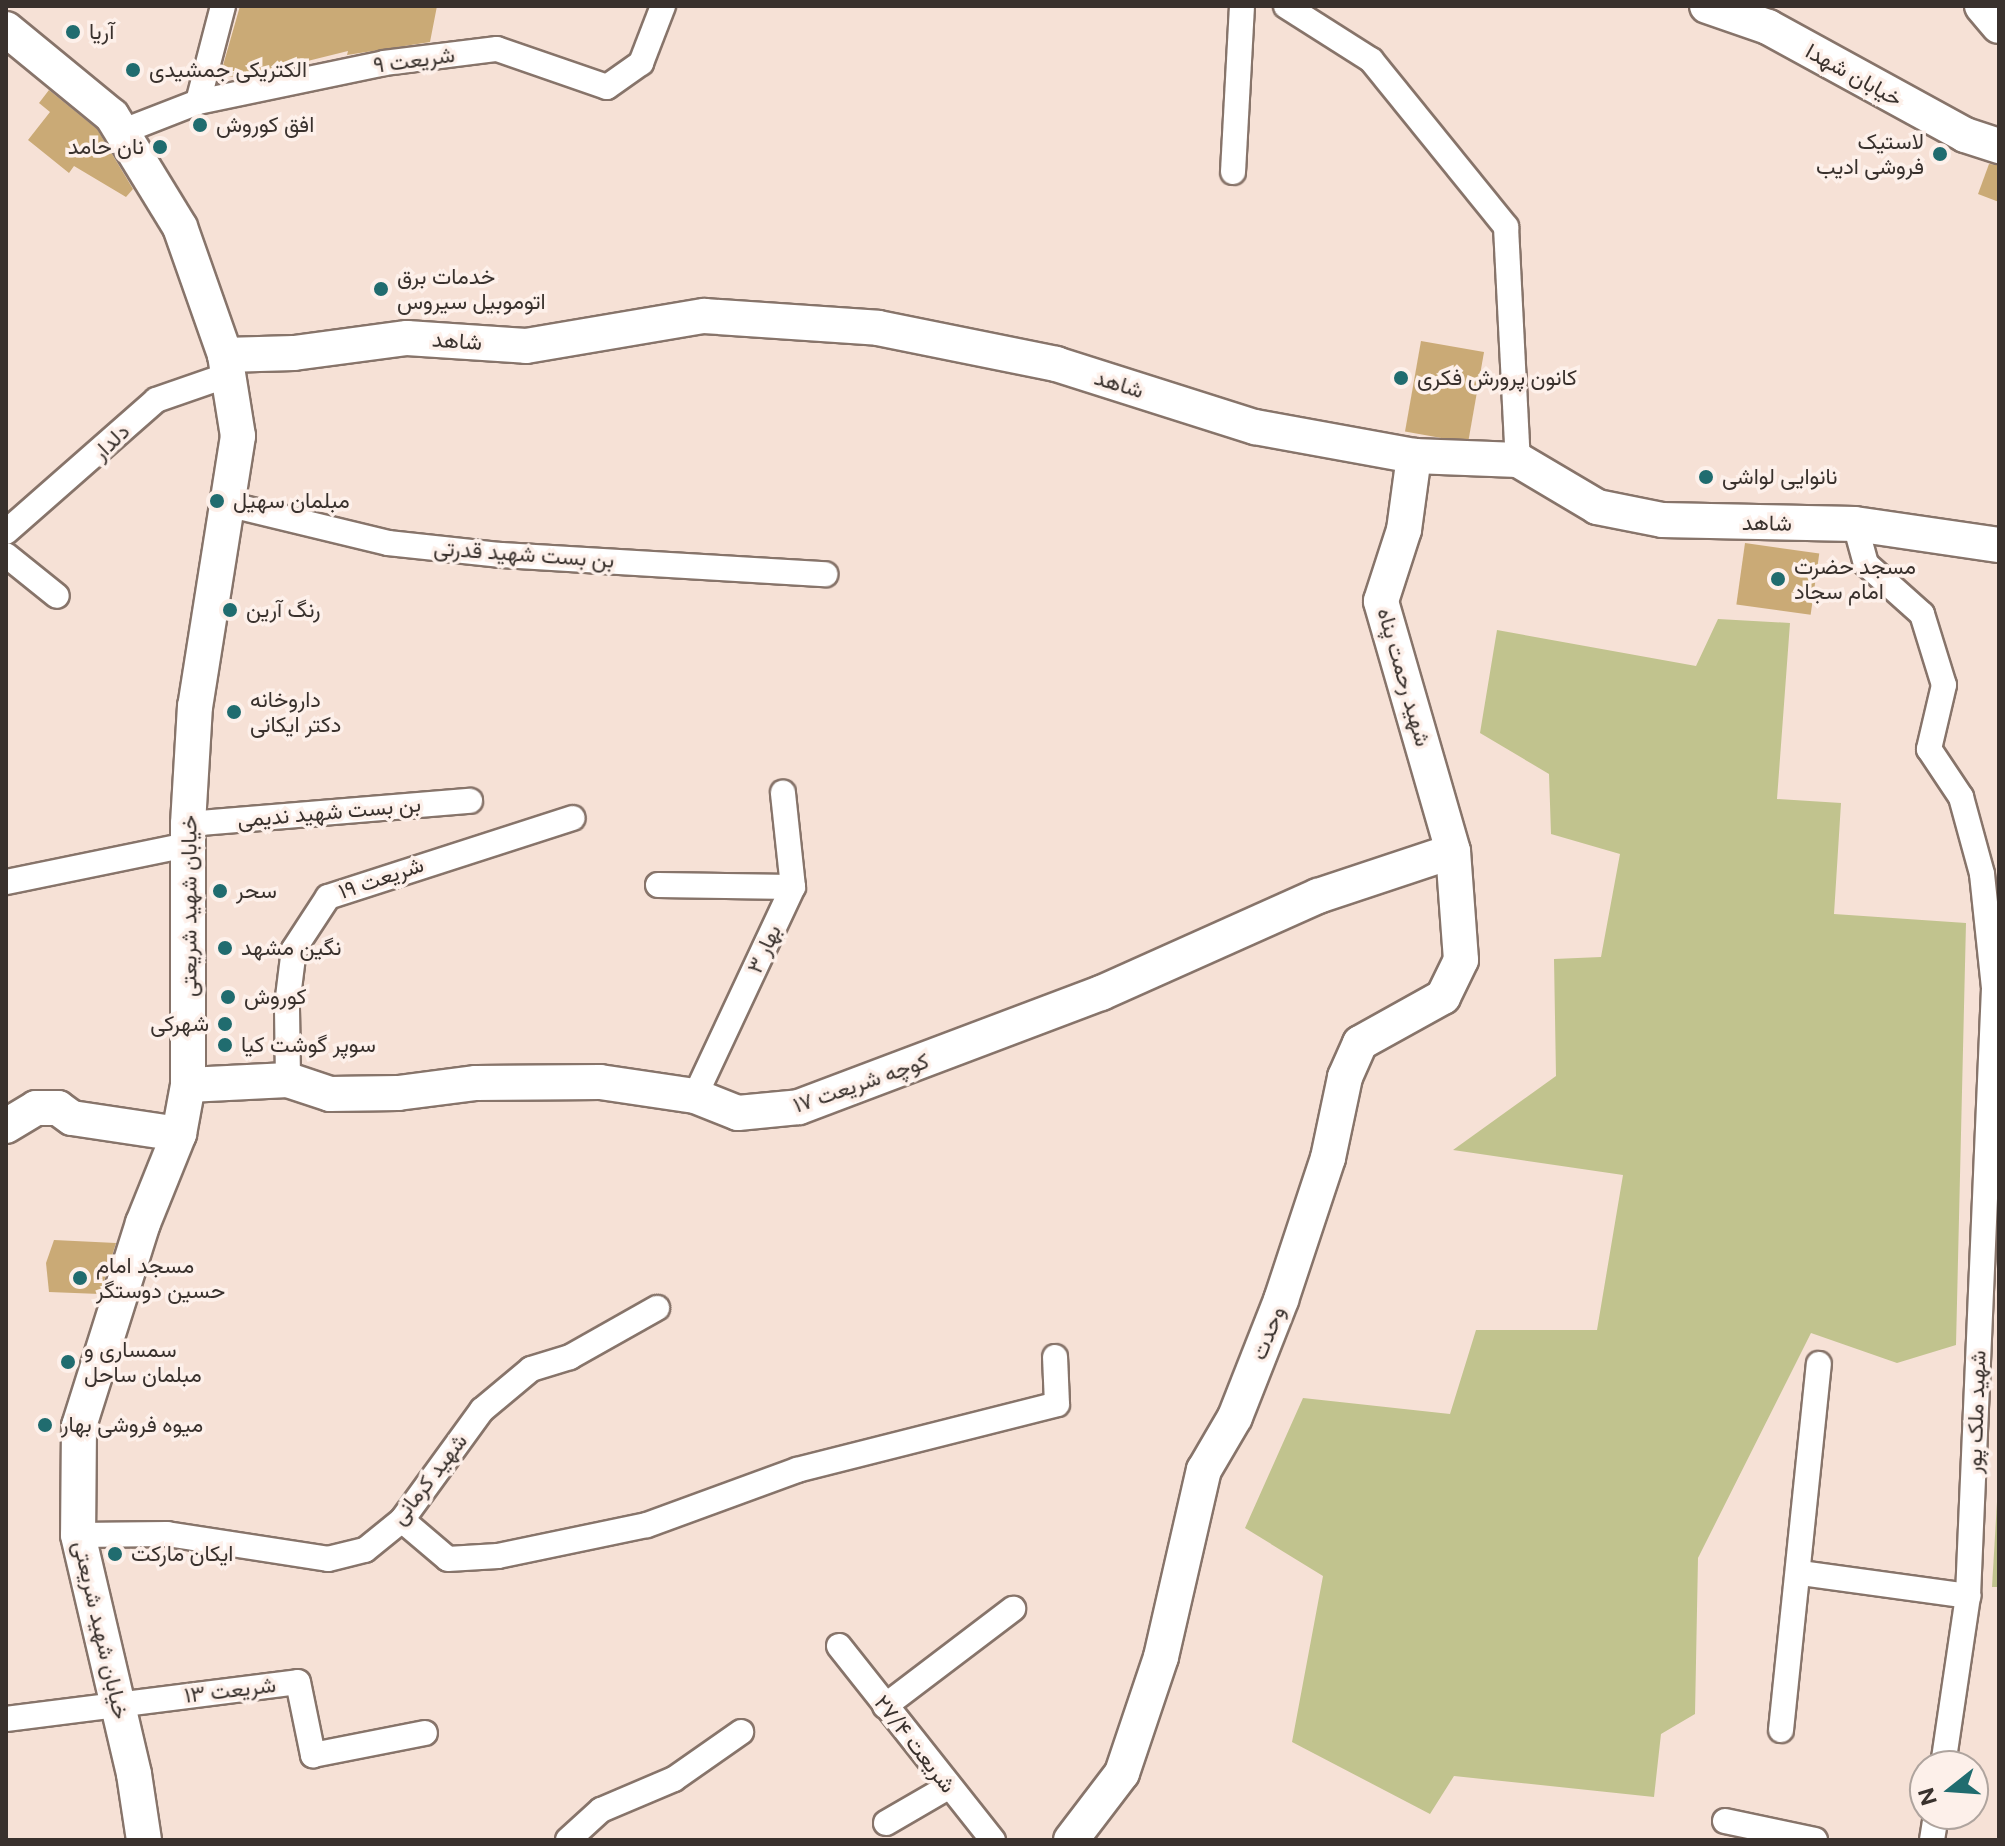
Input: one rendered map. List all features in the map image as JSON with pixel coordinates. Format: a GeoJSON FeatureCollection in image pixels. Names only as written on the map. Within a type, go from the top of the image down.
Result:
{"type":"FeatureCollection","features":[{"type":"Feature","properties":{"kind":"street"},"geometry":{"type":"LineString","coordinates":[[198,102],[223,6]]}},
{"type":"Feature","properties":{"kind":"street","name":"شریعت ۹"},"geometry":{"type":"LineString","coordinates":[[121,132],[198,102],[384,63],[497,49],[607,87],[641,63],[663,6]]}},
{"type":"Feature","properties":{"kind":"street"},"geometry":{"type":"LineString","coordinates":[[1233,172],[1242,6]]}},
{"type":"Feature","properties":{"kind":"street"},"geometry":{"type":"LineString","coordinates":[[1286,6],[1371,60],[1506,227],[1518,460]]}},
{"type":"Feature","properties":{"kind":"street","name":"خیابان شهدا"},"geometry":{"type":"LineString","coordinates":[[1707,6],[1768,27],[1965,135],[1999,146]]}},
{"type":"Feature","properties":{"kind":"street"},"geometry":{"type":"LineString","coordinates":[[1982,6],[1999,26]]}},
{"type":"Feature","properties":{"kind":"street","name":"خیابان شهید شریعتی"},"geometry":{"type":"LineString","coordinates":[[6,29],[60,69],[112,116],[180,227],[227,365],[238,436],[195,706],[187,834],[188,1085],[179,1134],[143,1223],[79,1426],[78,1535],[144,1840]]}},
{"type":"Feature","properties":{"kind":"street"},"geometry":{"type":"LineString","coordinates":[[1965,135],[1999,134]]}},
{"type":"Feature","properties":{"kind":"street","name":"شاهد"},"geometry":{"type":"LineString","coordinates":[[227,365],[407,338],[526,346],[704,316],[878,328],[1056,364],[1255,427],[1414,456],[1518,460],[1597,507],[1662,520],[1855,524],[1999,545]]}},
{"type":"Feature","properties":{"kind":"street","name":"دلدار"},"geometry":{"type":"LineString","coordinates":[[6,532],[156,400],[227,365]]}},
{"type":"Feature","properties":{"kind":"street","name":"شهید رحمت پناه"},"geometry":{"type":"LineString","coordinates":[[1414,456],[1404,530],[1381,601],[1453,851]]}},
{"type":"Feature","properties":{"kind":"street","name":"بن بست شهید قدرتی"},"geometry":{"type":"LineString","coordinates":[[227,504],[388,543],[501,555],[825,574]]}},
{"type":"Feature","properties":{"kind":"street","name":"شهید ملک پور"},"geometry":{"type":"LineString","coordinates":[[1855,524],[1866,564],[1922,614],[1944,685],[1929,749],[1961,797],[1982,874],[1994,988],[1995,1091],[1968,1596],[1945,1750]]}},
{"type":"Feature","properties":{"kind":"street"},"geometry":{"type":"LineString","coordinates":[[6,555],[57,596]]}},
{"type":"Feature","properties":{"kind":"street"},"geometry":{"type":"LineString","coordinates":[[658,885],[793,887],[783,793]]}},
{"type":"Feature","properties":{"kind":"street","name":"بن بست شهید ندیمی"},"geometry":{"type":"LineString","coordinates":[[6,882],[187,834],[470,801]]}},
{"type":"Feature","properties":{"kind":"street","name":"شریعت ۱۹"},"geometry":{"type":"LineString","coordinates":[[288,1080],[287,1005],[294,949],[328,897],[573,818]]}},
{"type":"Feature","properties":{"kind":"street","name":"کوچه شریعت ۱۷"},"geometry":{"type":"LineString","coordinates":[[188,1085],[288,1080],[330,1094],[398,1093],[476,1083],[600,1082],[695,1096],[738,1113],[799,1107],[1101,993],[1318,896],[1453,851]]}},
{"type":"Feature","properties":{"kind":"street","name":"وحدت"},"geometry":{"type":"LineString","coordinates":[[1071,1840],[1122,1773],[1161,1657],[1204,1470],[1235,1417],[1281,1300],[1328,1158],[1345,1077],[1360,1043],[1443,997],[1461,960],[1453,851]]}},
{"type":"Feature","properties":{"kind":"street","name":"بهار ۳"},"geometry":{"type":"LineString","coordinates":[[695,1096],[793,887]]}},
{"type":"Feature","properties":{"kind":"street"},"geometry":{"type":"LineString","coordinates":[[6,1126],[36,1108],[58,1108],[72,1118],[179,1134]]}},
{"type":"Feature","properties":{"kind":"street","name":"شهید کرمانی"},"geometry":{"type":"LineString","coordinates":[[78,1535],[167,1534],[328,1559],[365,1550],[402,1520],[482,1410],[531,1369],[570,1357],[657,1308]]}},
{"type":"Feature","properties":{"kind":"street"},"geometry":{"type":"LineString","coordinates":[[402,1520],[448,1559],[498,1556],[647,1525],[797,1470],[1057,1404],[1055,1357]]}},
{"type":"Feature","properties":{"kind":"street"},"geometry":{"type":"LineString","coordinates":[[1781,1730],[1801,1573],[1819,1364]]}},
{"type":"Feature","properties":{"kind":"street"},"geometry":{"type":"LineString","coordinates":[[1801,1573],[1968,1596]]}},
{"type":"Feature","properties":{"kind":"street"},"geometry":{"type":"LineString","coordinates":[[885,1706],[1013,1609]]}},
{"type":"Feature","properties":{"kind":"street","name":"شریعت ۲۷/۴"},"geometry":{"type":"LineString","coordinates":[[839,1646],[993,1840]]}},
{"type":"Feature","properties":{"kind":"street","name":"شریعت ۱۳"},"geometry":{"type":"LineString","coordinates":[[117,1705],[298,1682],[313,1755],[425,1733]]}},
{"type":"Feature","properties":{"kind":"street"},"geometry":{"type":"LineString","coordinates":[[6,1719],[117,1705]]}},
{"type":"Feature","properties":{"kind":"street"},"geometry":{"type":"LineString","coordinates":[[568,1840],[601,1810],[674,1779],[741,1732]]}},
{"type":"Feature","properties":{"kind":"street"},"geometry":{"type":"LineString","coordinates":[[886,1823],[948,1787]]}},
{"type":"Feature","properties":{"kind":"street"},"geometry":{"type":"LineString","coordinates":[[1725,1821],[1815,1840]]}},
{"type":"Feature","properties":{"kind":"green space"},"geometry":{"type":"Polygon","coordinates":[[[1718,619],[1790,623],[1777,799],[1841,803],[1834,914],[1966,923],[1956,1345],[1897,1363],[1811,1333],[1698,1558],[1695,1714],[1661,1734],[1654,1797],[1454,1776],[1430,1814],[1292,1742],[1323,1576],[1245,1528],[1303,1398],[1450,1414],[1476,1330],[1597,1330],[1623,1175],[1453,1150],[1556,1076],[1554,959],[1601,957],[1620,854],[1551,834],[1549,774],[1480,733],[1497,630],[1696,666],[1718,619]]]}},
{"type":"Feature","properties":{"kind":"green space"},"geometry":{"type":"Polygon","coordinates":[[[1999,1468],[1999,1587],[1992,1587],[1999,1468]]]}},
{"type":"Feature","properties":{"kind":"building"},"geometry":{"type":"Polygon","coordinates":[[[240,6],[437,6],[430,42],[347,55],[348,51],[243,77],[220,76],[240,6]]]}},
{"type":"Feature","properties":{"kind":"building"},"geometry":{"type":"Polygon","coordinates":[[[49,90],[97,129],[133,189],[126,197],[74,166],[69,173],[28,140],[50,112],[39,103],[49,90]]]}},
{"type":"Feature","properties":{"kind":"building"},"geometry":{"type":"Polygon","coordinates":[[[1989,164],[1999,165],[1999,202],[1978,194],[1989,164]]]}},
{"type":"Feature","properties":{"kind":"building"},"geometry":{"type":"Polygon","coordinates":[[[1421,341],[1484,352],[1468,443],[1405,432],[1421,341]]]}},
{"type":"Feature","properties":{"kind":"building","name":"مسجد حضرت امام سجاد"},"geometry":{"type":"Polygon","coordinates":[[[1745,543],[1819,553],[1811,615],[1736,604],[1745,543]]]}},
{"type":"Feature","properties":{"kind":"building","name":"مسجد امام حسین دوستگر"},"geometry":{"type":"Polygon","coordinates":[[[54,1240],[116,1243],[100,1294],[49,1292],[46,1263],[54,1240]]]}},
{"type":"Feature","properties":{"kind":"place","name":"آریا"},"geometry":{"type":"Point","coordinates":[73,32]}},
{"type":"Feature","properties":{"kind":"place","name":"الکتریکی جمشیدی"},"geometry":{"type":"Point","coordinates":[133,70]}},
{"type":"Feature","properties":{"kind":"place","name":"افق کوروش"},"geometry":{"type":"Point","coordinates":[200,125]}},
{"type":"Feature","properties":{"kind":"place","name":"نان حامد"},"geometry":{"type":"Point","coordinates":[160,147]}},
{"type":"Feature","properties":{"kind":"place","name":"لاستیک فروشی ادیب"},"geometry":{"type":"Point","coordinates":[1940,154]}},
{"type":"Feature","properties":{"kind":"place","name":"خدمات برق اتوموبیل سیروس"},"geometry":{"type":"Point","coordinates":[381,289]}},
{"type":"Feature","properties":{"kind":"place","name":"کانون پرورش فکری"},"geometry":{"type":"Point","coordinates":[1401,378]}},
{"type":"Feature","properties":{"kind":"place","name":"نانوایی لواشی"},"geometry":{"type":"Point","coordinates":[1706,477]}},
{"type":"Feature","properties":{"kind":"place","name":"مبلمان سهیل"},"geometry":{"type":"Point","coordinates":[217,501]}},
{"type":"Feature","properties":{"kind":"place","name":"مسجد حضرت امام سجاد"},"geometry":{"type":"Point","coordinates":[1778,579]}},
{"type":"Feature","properties":{"kind":"place","name":"رنگ آرین"},"geometry":{"type":"Point","coordinates":[230,610]}},
{"type":"Feature","properties":{"kind":"place","name":"داروخانه دکتر ایکانی"},"geometry":{"type":"Point","coordinates":[234,712]}},
{"type":"Feature","properties":{"kind":"place","name":"سحر"},"geometry":{"type":"Point","coordinates":[220,891]}},
{"type":"Feature","properties":{"kind":"place","name":"نگین مشهد"},"geometry":{"type":"Point","coordinates":[225,948]}},
{"type":"Feature","properties":{"kind":"place","name":"کوروش"},"geometry":{"type":"Point","coordinates":[228,997]}},
{"type":"Feature","properties":{"kind":"place","name":"شهرکی"},"geometry":{"type":"Point","coordinates":[225,1024]}},
{"type":"Feature","properties":{"kind":"place","name":"سوپر گوشت کیا"},"geometry":{"type":"Point","coordinates":[225,1045]}},
{"type":"Feature","properties":{"kind":"place","name":"مسجد امام حسین دوستگر"},"geometry":{"type":"Point","coordinates":[80,1278]}},
{"type":"Feature","properties":{"kind":"place","name":"سمساری و مبلمان ساحل"},"geometry":{"type":"Point","coordinates":[68,1362]}},
{"type":"Feature","properties":{"kind":"place","name":"میوه فروشی بهار"},"geometry":{"type":"Point","coordinates":[45,1425]}},
{"type":"Feature","properties":{"kind":"place","name":"ایکان مارکت"},"geometry":{"type":"Point","coordinates":[115,1554]}}]}
